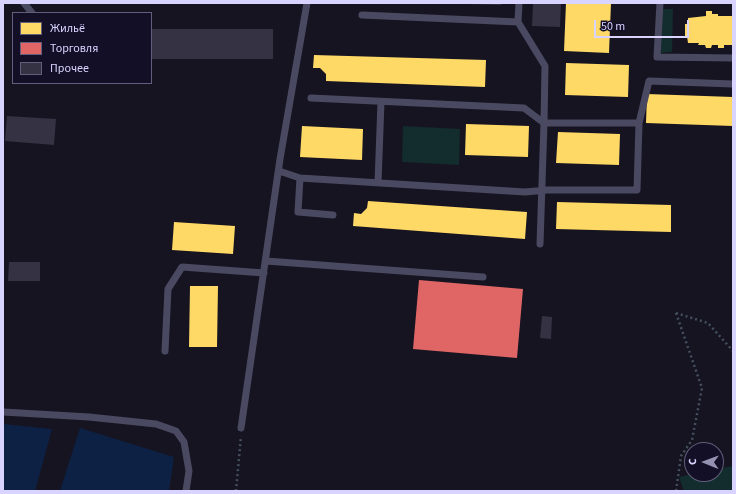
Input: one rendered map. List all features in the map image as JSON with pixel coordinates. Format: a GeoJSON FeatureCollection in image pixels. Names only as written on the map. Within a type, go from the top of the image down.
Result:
{"type":"FeatureCollection","features":[{"type":"Feature","properties":{"kind":"lane"},"geometry":{"type":"LineString","coordinates":[[24,3],[31,12]]}},
{"type":"Feature","properties":{"kind":"lane"},"geometry":{"type":"LineString","coordinates":[[241,428],[279,171],[307,3]]}},
{"type":"Feature","properties":{"kind":"lane"},"geometry":{"type":"LineString","coordinates":[[519,3],[518,22],[545,66],[540,244]]}},
{"type":"Feature","properties":{"kind":"lane"},"geometry":{"type":"LineString","coordinates":[[660,3],[657,57],[733,58]]}},
{"type":"Feature","properties":{"kind":"lane"},"geometry":{"type":"LineString","coordinates":[[362,16],[518,22]]}},
{"type":"Feature","properties":{"kind":"lane"},"geometry":{"type":"LineString","coordinates":[[279,171],[300,178],[525,192],[542,190],[637,190],[639,123],[649,81],[733,84]]}},
{"type":"Feature","properties":{"kind":"lane"},"geometry":{"type":"LineString","coordinates":[[311,98],[524,108],[544,122],[639,123]]}},
{"type":"Feature","properties":{"kind":"lane"},"geometry":{"type":"LineString","coordinates":[[378,183],[381,102]]}},
{"type":"Feature","properties":{"kind":"lane"},"geometry":{"type":"LineString","coordinates":[[300,178],[298,212],[333,215]]}},
{"type":"Feature","properties":{"kind":"lane"},"geometry":{"type":"LineString","coordinates":[[266,261],[483,277]]}},
{"type":"Feature","properties":{"kind":"lane"},"geometry":{"type":"LineString","coordinates":[[165,351],[168,289],[182,268],[264,273]]}},
{"type":"Feature","properties":{"kind":"lane"},"geometry":{"type":"LineString","coordinates":[[3,412],[89,417],[156,424],[176,431],[184,442],[189,471],[186,491]]}},
{"type":"Feature","properties":{"kind":"path"},"geometry":{"type":"LineString","coordinates":[[676,491],[681,456],[692,440],[702,388],[676,313],[708,323],[733,351]]}},
{"type":"Feature","properties":{"kind":"path"},"geometry":{"type":"LineString","coordinates":[[236,491],[241,428]]}},
{"type":"Feature","properties":{"kind":"green space"},"geometry":{"type":"Polygon","coordinates":[[[661,9],[673,9],[672,52],[660,53],[661,9]]]}},
{"type":"Feature","properties":{"kind":"green space"},"geometry":{"type":"Polygon","coordinates":[[[403,126],[460,129],[459,165],[402,162],[403,126]]]}},
{"type":"Feature","properties":{"kind":"green space"},"geometry":{"type":"Polygon","coordinates":[[[733,466],[733,491],[684,491],[679,477],[684,476],[684,482],[724,482],[724,468],[733,466]]]}},
{"type":"Feature","properties":{"kind":"water"},"geometry":{"type":"Polygon","coordinates":[[[3,424],[52,429],[35,491],[3,491],[3,424]]]}},
{"type":"Feature","properties":{"kind":"water"},"geometry":{"type":"Polygon","coordinates":[[[80,428],[174,457],[169,491],[60,491],[80,428]]]}},
{"type":"Feature","properties":{"kind":"building: Жильё"},"geometry":{"type":"Polygon","coordinates":[[[566,3],[611,3],[609,53],[564,51],[566,3]]]}},
{"type":"Feature","properties":{"kind":"building: Жильё"},"geometry":{"type":"Polygon","coordinates":[[[706,11],[712,11],[712,14],[718,14],[718,16],[733,16],[733,45],[724,45],[724,48],[718,48],[718,45],[712,45],[711,48],[706,48],[705,45],[698,45],[699,43],[688,43],[687,36],[685,36],[685,24],[688,24],[688,18],[706,16],[706,11]]]}},
{"type":"Feature","properties":{"kind":"building: Жильё"},"geometry":{"type":"Polygon","coordinates":[[[314,55],[486,60],[485,87],[326,81],[326,74],[320,68],[313,68],[314,55]]]}},
{"type":"Feature","properties":{"kind":"building: Жильё"},"geometry":{"type":"Polygon","coordinates":[[[566,63],[629,65],[628,97],[565,95],[566,63]]]}},
{"type":"Feature","properties":{"kind":"building: Жильё"},"geometry":{"type":"Polygon","coordinates":[[[647,94],[733,97],[733,126],[646,123],[647,94]]]}},
{"type":"Feature","properties":{"kind":"building: Жильё"},"geometry":{"type":"Polygon","coordinates":[[[466,124],[529,126],[528,157],[465,155],[466,124]]]}},
{"type":"Feature","properties":{"kind":"building: Жильё"},"geometry":{"type":"Polygon","coordinates":[[[302,126],[363,129],[362,160],[300,157],[302,126]]]}},
{"type":"Feature","properties":{"kind":"building: Жильё"},"geometry":{"type":"Polygon","coordinates":[[[558,132],[620,134],[619,165],[556,163],[558,132]]]}},
{"type":"Feature","properties":{"kind":"building: Жильё"},"geometry":{"type":"Polygon","coordinates":[[[368,201],[527,212],[525,239],[353,226],[354,213],[361,214],[367,208],[368,201]]]}},
{"type":"Feature","properties":{"kind":"building: Жильё"},"geometry":{"type":"Polygon","coordinates":[[[557,202],[671,205],[671,232],[556,229],[557,202]]]}},
{"type":"Feature","properties":{"kind":"building: Жильё"},"geometry":{"type":"Polygon","coordinates":[[[174,222],[235,226],[233,254],[172,250],[174,222]]]}},
{"type":"Feature","properties":{"kind":"building: Жильё"},"geometry":{"type":"Polygon","coordinates":[[[190,286],[218,286],[217,347],[189,347],[190,286]]]}},
{"type":"Feature","properties":{"kind":"building: Торговля"},"geometry":{"type":"Polygon","coordinates":[[[419,280],[523,289],[517,358],[413,349],[419,280]]]}},
{"type":"Feature","properties":{"kind":"building: Прочее"},"geometry":{"type":"Polygon","coordinates":[[[501,3],[501,5],[467,4],[501,3]]]}},
{"type":"Feature","properties":{"kind":"building: Прочее"},"geometry":{"type":"Polygon","coordinates":[[[533,3],[561,3],[560,27],[532,26],[533,3]]]}},
{"type":"Feature","properties":{"kind":"building: Прочее"},"geometry":{"type":"Polygon","coordinates":[[[152,29],[273,29],[273,59],[152,59],[152,29]]]}},
{"type":"Feature","properties":{"kind":"building: Прочее"},"geometry":{"type":"Polygon","coordinates":[[[7,116],[56,119],[54,145],[5,141],[7,116]]]}},
{"type":"Feature","properties":{"kind":"building: Прочее"},"geometry":{"type":"Polygon","coordinates":[[[9,262],[40,262],[40,281],[8,281],[9,262]]]}},
{"type":"Feature","properties":{"kind":"building: Прочее"},"geometry":{"type":"Polygon","coordinates":[[[542,316],[552,317],[551,339],[540,338],[542,316]]]}}]}
